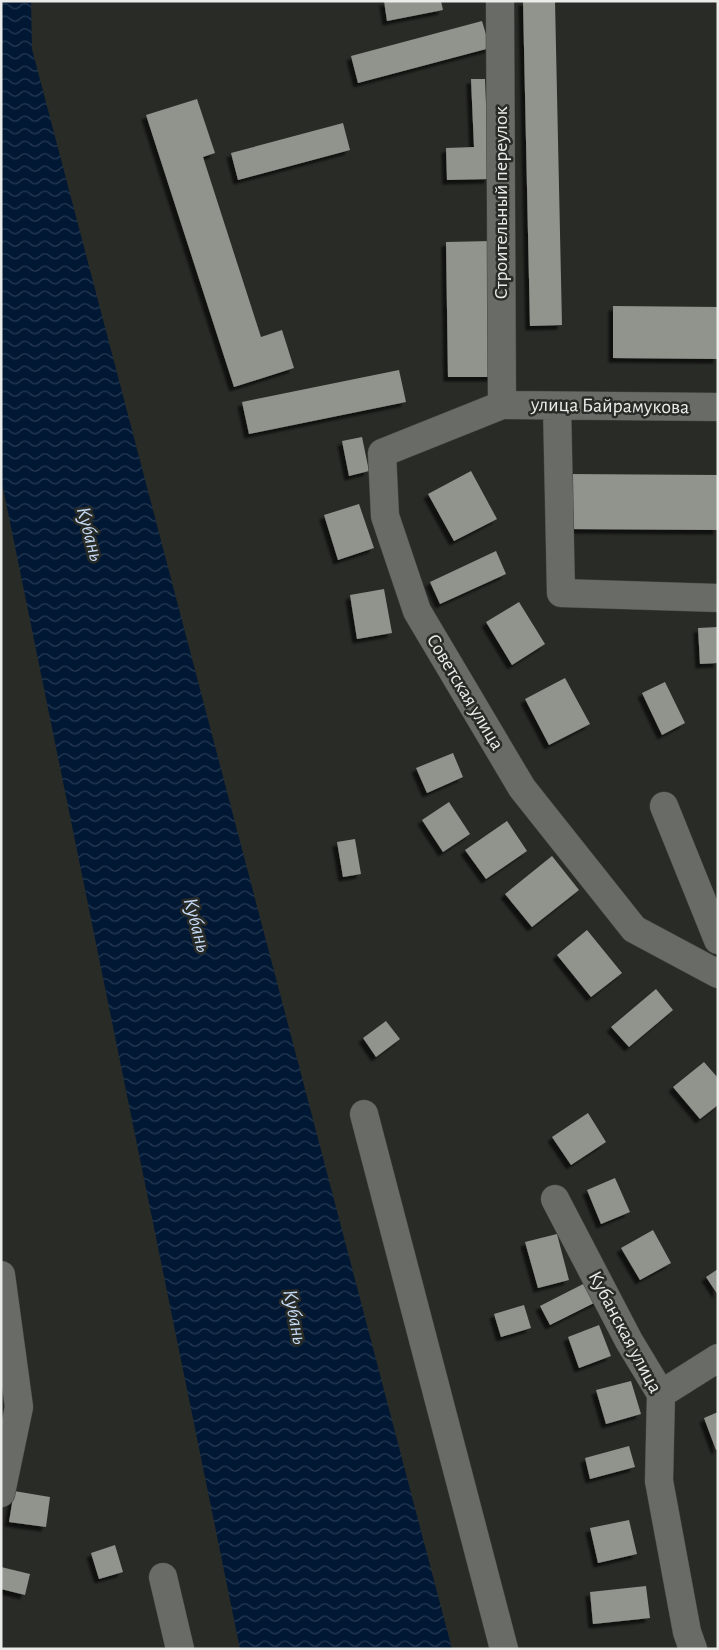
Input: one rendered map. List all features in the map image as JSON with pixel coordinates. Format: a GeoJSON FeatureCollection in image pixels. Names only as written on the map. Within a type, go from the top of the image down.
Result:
{"type":"FeatureCollection","features":[{"type":"Feature","properties":{"kind":"street","name":"Строительный переулок"},"geometry":{"type":"LineString","coordinates":[[500,1],[502,405]]}},
{"type":"Feature","properties":{"kind":"street","name":"улица Байрамукова"},"geometry":{"type":"LineString","coordinates":[[502,405],[718,407]]}},
{"type":"Feature","properties":{"kind":"street","name":"Советская улица"},"geometry":{"type":"LineString","coordinates":[[502,405],[382,453],[386,516],[417,611],[522,788],[634,929],[718,974]]}},
{"type":"Feature","properties":{"kind":"street"},"geometry":{"type":"LineString","coordinates":[[557,406],[562,593],[718,598]]}},
{"type":"Feature","properties":{"kind":"street"},"geometry":{"type":"LineString","coordinates":[[664,806],[718,940]]}},
{"type":"Feature","properties":{"kind":"street"},"geometry":{"type":"LineString","coordinates":[[364,1114],[504,1649]]}},
{"type":"Feature","properties":{"kind":"street","name":"Кубанская улица"},"geometry":{"type":"LineString","coordinates":[[554,1199],[629,1341],[661,1394],[659,1481],[688,1632],[693,1649]]}},
{"type":"Feature","properties":{"kind":"street"},"geometry":{"type":"LineString","coordinates":[[1,1275],[19,1407],[1,1493]]}},
{"type":"Feature","properties":{"kind":"street"},"geometry":{"type":"LineString","coordinates":[[661,1394],[718,1358]]}},
{"type":"Feature","properties":{"kind":"street"},"geometry":{"type":"LineString","coordinates":[[163,1577],[180,1649]]}},
{"type":"Feature","properties":{"kind":"water","name":"Кубань"},"geometry":{"type":"Polygon","coordinates":[[[1,1],[31,1],[32,49],[452,1649],[240,1649],[1,478],[1,1]]]}},
{"type":"Feature","properties":{"kind":"building"},"geometry":{"type":"Polygon","coordinates":[[[384,1],[441,1],[443,10],[387,21],[384,1]]]}},
{"type":"Feature","properties":{"kind":"building"},"geometry":{"type":"Polygon","coordinates":[[[523,1],[555,1],[562,325],[530,326],[523,1]]]}},
{"type":"Feature","properties":{"kind":"building"},"geometry":{"type":"Polygon","coordinates":[[[482,21],[490,48],[358,83],[351,56],[482,21]]]}},
{"type":"Feature","properties":{"kind":"building"},"geometry":{"type":"Polygon","coordinates":[[[471,79],[485,79],[489,179],[447,180],[446,148],[474,147],[471,79]]]}},
{"type":"Feature","properties":{"kind":"building"},"geometry":{"type":"Polygon","coordinates":[[[197,99],[215,153],[203,157],[261,337],[282,330],[294,368],[234,387],[146,115],[197,99]]]}},
{"type":"Feature","properties":{"kind":"building"},"geometry":{"type":"Polygon","coordinates":[[[343,123],[350,150],[238,180],[231,153],[343,123]]]}},
{"type":"Feature","properties":{"kind":"building"},"geometry":{"type":"Polygon","coordinates":[[[492,241],[494,377],[448,377],[446,242],[492,241]]]}},
{"type":"Feature","properties":{"kind":"building"},"geometry":{"type":"Polygon","coordinates":[[[613,306],[718,307],[718,359],[613,358],[613,306]]]}},
{"type":"Feature","properties":{"kind":"building"},"geometry":{"type":"Polygon","coordinates":[[[399,370],[406,402],[249,434],[242,402],[399,370]]]}},
{"type":"Feature","properties":{"kind":"building"},"geometry":{"type":"Polygon","coordinates":[[[362,437],[369,471],[349,476],[342,441],[362,437]]]}},
{"type":"Feature","properties":{"kind":"building"},"geometry":{"type":"Polygon","coordinates":[[[471,471],[497,519],[454,541],[428,494],[471,471]]]}},
{"type":"Feature","properties":{"kind":"building"},"geometry":{"type":"Polygon","coordinates":[[[567,474],[718,475],[718,530],[567,529],[567,474]]]}},
{"type":"Feature","properties":{"kind":"building"},"geometry":{"type":"Polygon","coordinates":[[[359,504],[374,548],[338,560],[324,515],[359,504]]]}},
{"type":"Feature","properties":{"kind":"building"},"geometry":{"type":"Polygon","coordinates":[[[496,551],[506,574],[440,604],[430,582],[496,551]]]}},
{"type":"Feature","properties":{"kind":"building"},"geometry":{"type":"Polygon","coordinates":[[[384,589],[392,633],[357,639],[350,595],[384,589]]]}},
{"type":"Feature","properties":{"kind":"building"},"geometry":{"type":"Polygon","coordinates":[[[519,602],[545,644],[512,665],[486,622],[519,602]]]}},
{"type":"Feature","properties":{"kind":"building"},"geometry":{"type":"Polygon","coordinates":[[[718,627],[718,663],[700,664],[698,628],[718,627]]]}},
{"type":"Feature","properties":{"kind":"building"},"geometry":{"type":"Polygon","coordinates":[[[565,678],[590,724],[549,745],[525,699],[565,678]]]}},
{"type":"Feature","properties":{"kind":"building"},"geometry":{"type":"Polygon","coordinates":[[[665,682],[685,723],[662,735],[642,693],[665,682]]]}},
{"type":"Feature","properties":{"kind":"building"},"geometry":{"type":"Polygon","coordinates":[[[453,753],[463,777],[427,793],[416,768],[453,753]]]}},
{"type":"Feature","properties":{"kind":"building"},"geometry":{"type":"Polygon","coordinates":[[[449,802],[470,834],[443,852],[422,820],[449,802]]]}},
{"type":"Feature","properties":{"kind":"building"},"geometry":{"type":"Polygon","coordinates":[[[507,821],[527,851],[486,879],[465,850],[507,821]]]}},
{"type":"Feature","properties":{"kind":"building"},"geometry":{"type":"Polygon","coordinates":[[[355,839],[361,874],[343,877],[337,842],[355,839]]]}},
{"type":"Feature","properties":{"kind":"building"},"geometry":{"type":"Polygon","coordinates":[[[552,856],[579,890],[532,927],[505,894],[552,856]]]}},
{"type":"Feature","properties":{"kind":"building"},"geometry":{"type":"Polygon","coordinates":[[[587,930],[622,973],[591,997],[557,955],[587,930]]]}},
{"type":"Feature","properties":{"kind":"building"},"geometry":{"type":"Polygon","coordinates":[[[656,989],[673,1010],[629,1047],[611,1027],[656,989]]]}},
{"type":"Feature","properties":{"kind":"building"},"geometry":{"type":"Polygon","coordinates":[[[386,1021],[400,1039],[376,1057],[363,1038],[386,1021]]]}},
{"type":"Feature","properties":{"kind":"building"},"geometry":{"type":"Polygon","coordinates":[[[704,1062],[718,1078],[718,1105],[700,1119],[673,1087],[704,1062]]]}},
{"type":"Feature","properties":{"kind":"building"},"geometry":{"type":"Polygon","coordinates":[[[588,1113],[606,1142],[571,1165],[552,1137],[588,1113]]]}},
{"type":"Feature","properties":{"kind":"building"},"geometry":{"type":"Polygon","coordinates":[[[615,1178],[630,1212],[601,1224],[587,1190],[615,1178]]]}},
{"type":"Feature","properties":{"kind":"building"},"geometry":{"type":"Polygon","coordinates":[[[653,1230],[671,1263],[640,1280],[621,1248],[653,1230]]]}},
{"type":"Feature","properties":{"kind":"building"},"geometry":{"type":"Polygon","coordinates":[[[557,1234],[569,1280],[538,1288],[525,1242],[557,1234]]]}},
{"type":"Feature","properties":{"kind":"building"},"geometry":{"type":"Polygon","coordinates":[[[718,1269],[718,1295],[706,1277],[718,1269]]]}},
{"type":"Feature","properties":{"kind":"building"},"geometry":{"type":"Polygon","coordinates":[[[591,1280],[600,1300],[550,1325],[540,1306],[591,1280]]]}},
{"type":"Feature","properties":{"kind":"building"},"geometry":{"type":"Polygon","coordinates":[[[524,1305],[531,1328],[501,1337],[494,1314],[524,1305]]]}},
{"type":"Feature","properties":{"kind":"building"},"geometry":{"type":"Polygon","coordinates":[[[599,1325],[611,1356],[579,1368],[568,1337],[599,1325]]]}},
{"type":"Feature","properties":{"kind":"building"},"geometry":{"type":"Polygon","coordinates":[[[631,1381],[641,1414],[606,1424],[596,1390],[631,1381]]]}},
{"type":"Feature","properties":{"kind":"building"},"geometry":{"type":"Polygon","coordinates":[[[718,1412],[718,1449],[716,1450],[704,1418],[718,1412]]]}},
{"type":"Feature","properties":{"kind":"building"},"geometry":{"type":"Polygon","coordinates":[[[629,1446],[635,1467],[590,1479],[585,1458],[629,1446]]]}},
{"type":"Feature","properties":{"kind":"building"},"geometry":{"type":"Polygon","coordinates":[[[14,1491],[50,1497],[46,1527],[9,1522],[14,1491]]]}},
{"type":"Feature","properties":{"kind":"building"},"geometry":{"type":"Polygon","coordinates":[[[629,1520],[637,1554],[598,1563],[590,1528],[629,1520]]]}},
{"type":"Feature","properties":{"kind":"building"},"geometry":{"type":"Polygon","coordinates":[[[115,1545],[123,1572],[99,1579],[91,1553],[115,1545]]]}},
{"type":"Feature","properties":{"kind":"building"},"geometry":{"type":"Polygon","coordinates":[[[1,1567],[30,1574],[25,1595],[1,1589],[1,1567]]]}},
{"type":"Feature","properties":{"kind":"building"},"geometry":{"type":"Polygon","coordinates":[[[646,1586],[650,1618],[593,1624],[590,1592],[646,1586]]]}}]}
